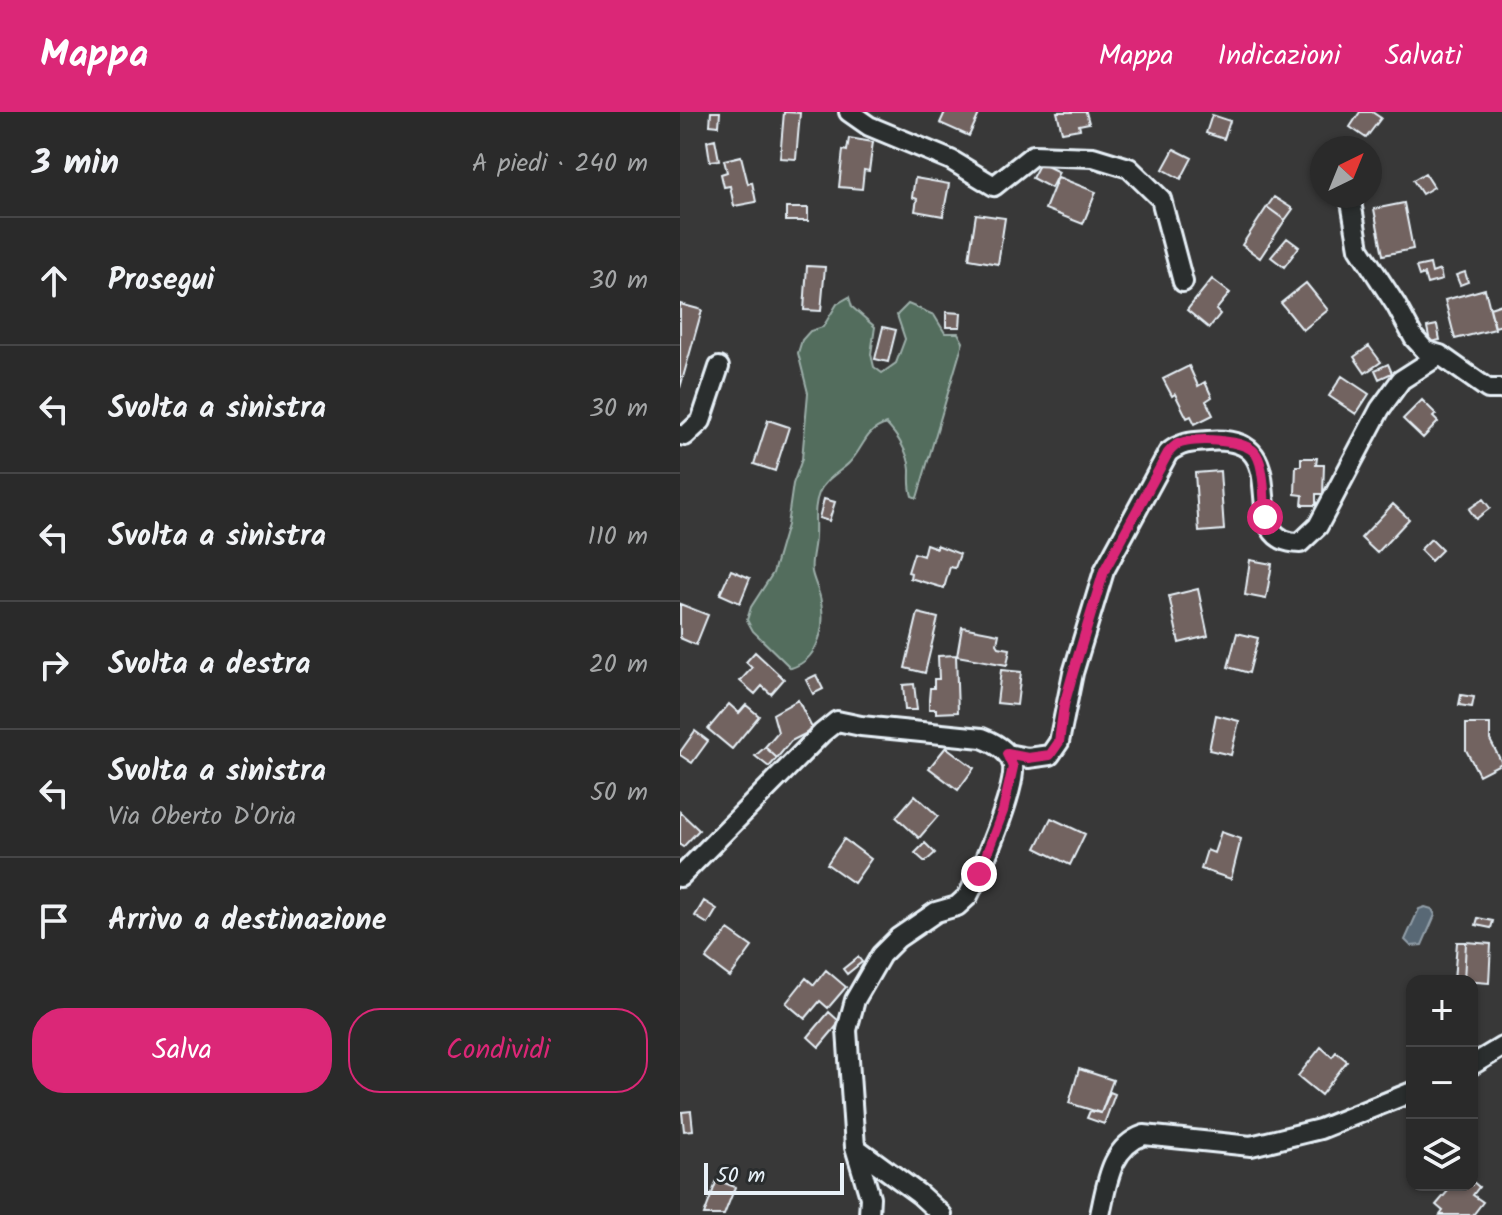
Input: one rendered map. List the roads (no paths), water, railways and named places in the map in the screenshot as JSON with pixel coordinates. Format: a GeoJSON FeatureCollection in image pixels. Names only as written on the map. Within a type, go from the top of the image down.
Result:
{"type":"FeatureCollection","features":[{"type":"Feature","properties":{"kind":"street"},"geometry":{"type":"LineString","coordinates":[[849,112],[869,126],[951,160],[994,186],[1033,155],[1093,157],[1129,168],[1161,199],[1183,282]]}},
{"type":"Feature","properties":{"kind":"street"},"geometry":{"type":"LineString","coordinates":[[1352,208],[1359,248],[1414,338],[1426,351],[1440,355],[1488,389],[1502,389]]}},
{"type":"Feature","properties":{"kind":"street"},"geometry":{"type":"LineString","coordinates":[[1007,754],[1028,758],[1050,755],[1059,742],[1064,705],[1104,571],[1168,453],[1179,443],[1215,440],[1244,445],[1257,455],[1265,517],[1276,534],[1289,543],[1300,543],[1318,526],[1380,409],[1401,380],[1440,355]]}},
{"type":"Feature","properties":{"kind":"street"},"geometry":{"type":"LineString","coordinates":[[680,435],[685,436],[701,421],[719,367]]}},
{"type":"Feature","properties":{"kind":"street"},"geometry":{"type":"LineString","coordinates":[[680,877],[837,721],[982,738],[997,744],[1007,754],[1013,767],[1003,811],[968,896],[957,906],[936,912],[898,938],[881,955],[855,1000],[847,1041],[855,1147],[868,1187],[869,1215]]}},
{"type":"Feature","properties":{"kind":"street"},"geometry":{"type":"LineString","coordinates":[[1478,1061],[1502,1047]]}},
{"type":"Feature","properties":{"kind":"street"},"geometry":{"type":"LineString","coordinates":[[1100,1215],[1115,1156],[1131,1139],[1144,1135],[1251,1146],[1320,1129],[1406,1094]]}},
{"type":"Feature","properties":{"kind":"street"},"geometry":{"type":"LineString","coordinates":[[855,1147],[942,1215]]}},
{"type":"Feature","properties":{"kind":"water"},"geometry":{"type":"Polygon","coordinates":[[[1419,909],[1432,909],[1435,915],[1422,945],[1411,946],[1405,940],[1419,909]]]}}]}
